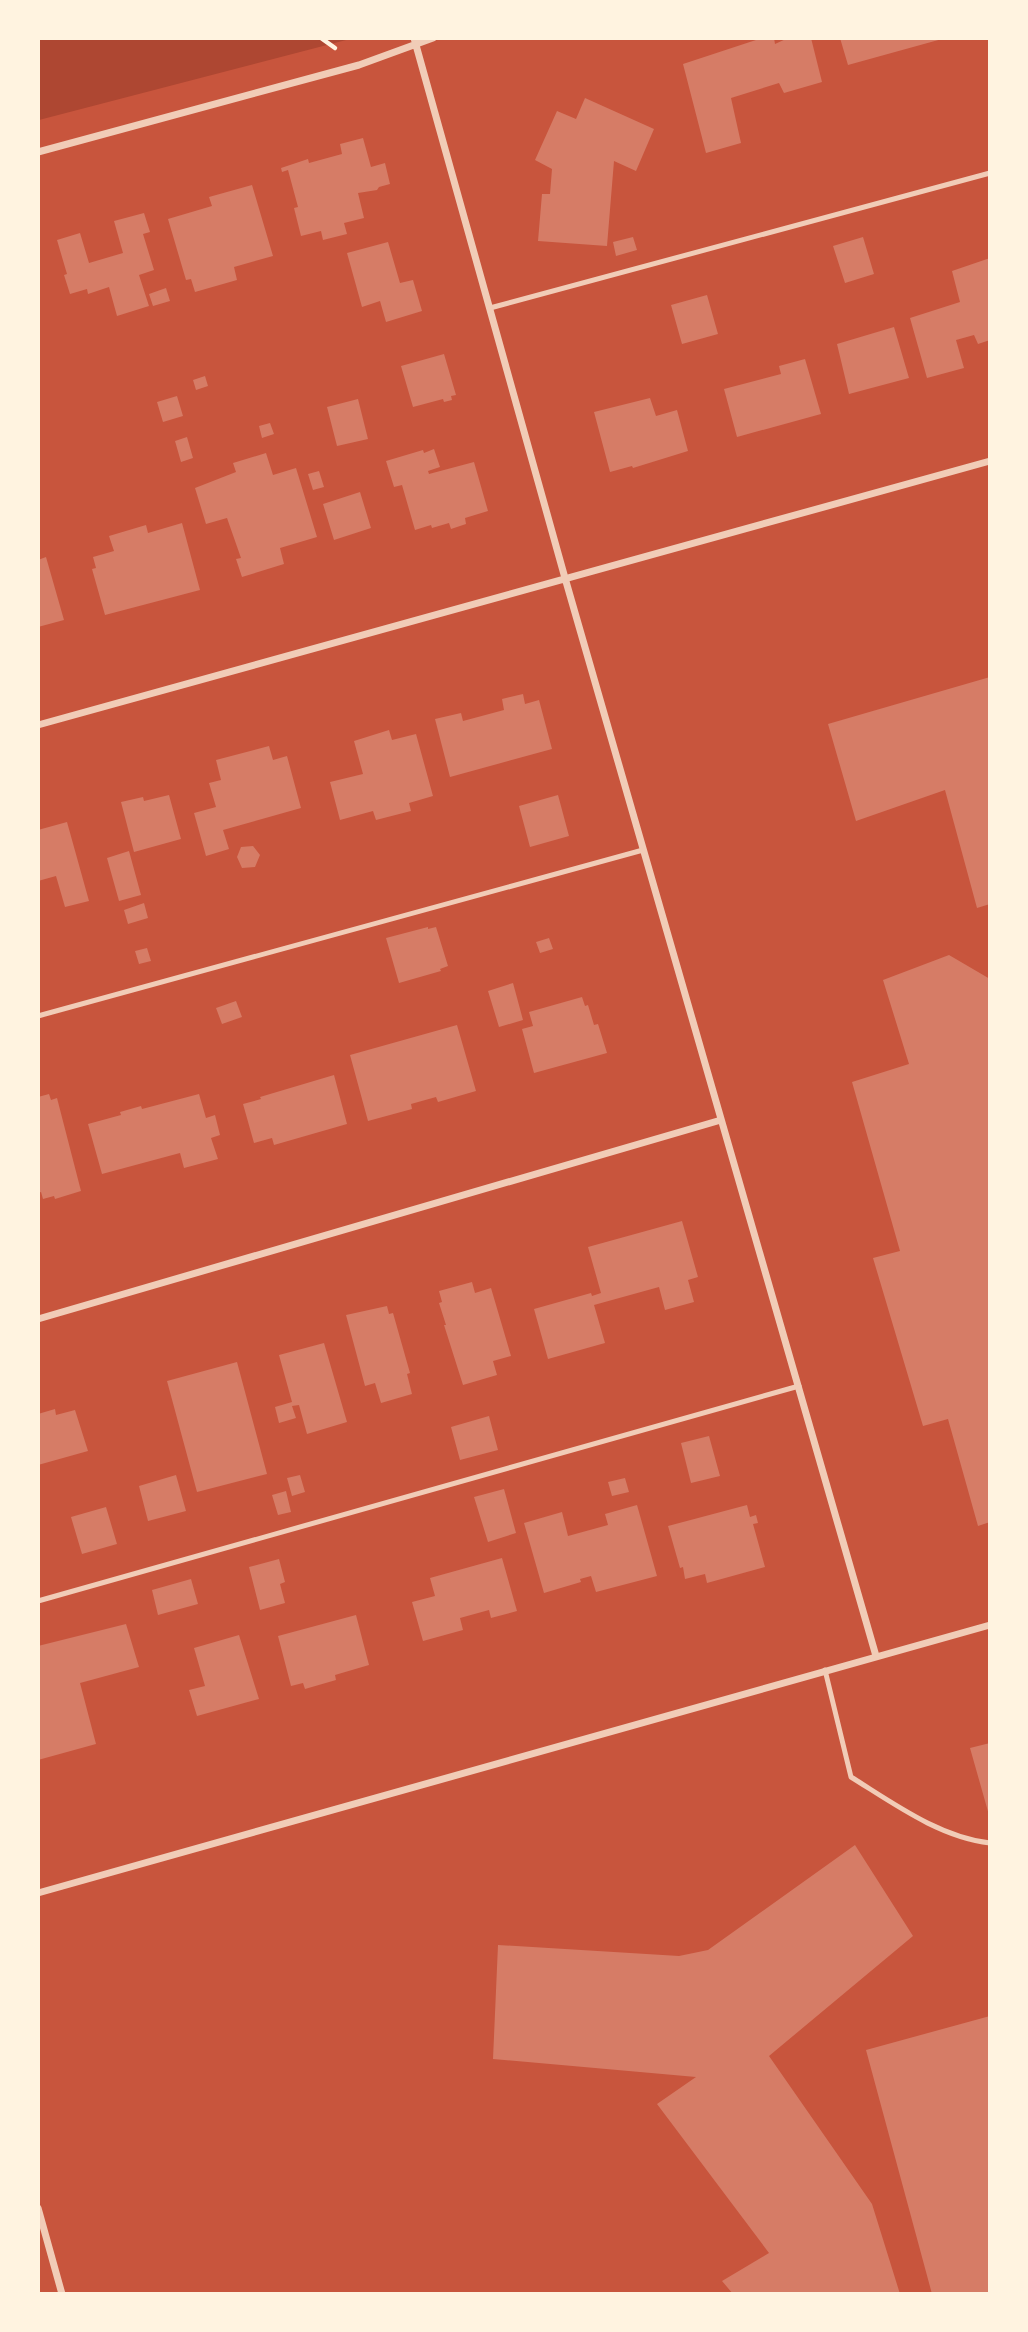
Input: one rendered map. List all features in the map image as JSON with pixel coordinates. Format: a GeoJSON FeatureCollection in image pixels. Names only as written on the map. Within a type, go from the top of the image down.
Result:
{"type":"FeatureCollection","features":[{"type":"Feature","properties":{"kind":"street"},"geometry":{"type":"LineString","coordinates":[[38,152],[359,65],[414,41],[433,38]]}},
{"type":"Feature","properties":{"kind":"street"},"geometry":{"type":"LineString","coordinates":[[414,41],[565,578],[876,1656]]}},
{"type":"Feature","properties":{"kind":"street"},"geometry":{"type":"LineString","coordinates":[[38,725],[989,461]]}},
{"type":"Feature","properties":{"kind":"street"},"geometry":{"type":"LineString","coordinates":[[38,1319],[721,1120]]}},
{"type":"Feature","properties":{"kind":"street"},"geometry":{"type":"LineString","coordinates":[[38,1893],[989,1625]]}},
{"type":"Feature","properties":{"kind":"street"},"geometry":{"type":"LineString","coordinates":[[38,2208],[62,2294]]}},
{"type":"Feature","properties":{"kind":"lane"},"geometry":{"type":"LineString","coordinates":[[489,308],[989,173]]}},
{"type":"Feature","properties":{"kind":"lane"},"geometry":{"type":"LineString","coordinates":[[38,1016],[643,850]]}},
{"type":"Feature","properties":{"kind":"lane"},"geometry":{"type":"LineString","coordinates":[[38,1601],[799,1386]]}},
{"type":"Feature","properties":{"kind":"lane"},"geometry":{"type":"LineString","coordinates":[[825,1671],[851,1777],[915,1816],[971,1841],[989,1843]]}},
{"type":"Feature","properties":{"kind":"shaded area"},"geometry":{"type":"Polygon","coordinates":[[[39,39],[350,39],[39,120],[39,39]]]}},
{"type":"Feature","properties":{"kind":"building"},"geometry":{"type":"Polygon","coordinates":[[[762,38],[774,38],[775,44],[788,38],[811,38],[822,82],[784,93],[779,83],[731,98],[741,143],[706,153],[683,64],[762,38]]]}},
{"type":"Feature","properties":{"kind":"building"},"geometry":{"type":"Polygon","coordinates":[[[840,38],[942,38],[942,39],[848,65],[840,38]]]}},
{"type":"Feature","properties":{"kind":"building"},"geometry":{"type":"Polygon","coordinates":[[[585,98],[654,129],[636,171],[614,161],[607,246],[538,241],[542,194],[550,194],[552,169],[535,160],[557,111],[576,119],[585,98]]]}},
{"type":"Feature","properties":{"kind":"building"},"geometry":{"type":"Polygon","coordinates":[[[363,138],[371,167],[385,163],[390,184],[377,190],[358,193],[364,218],[344,223],[347,234],[323,240],[321,231],[301,236],[294,208],[298,207],[288,170],[282,172],[281,168],[308,159],[309,163],[342,154],[340,144],[363,138]]]}},
{"type":"Feature","properties":{"kind":"building"},"geometry":{"type":"Polygon","coordinates":[[[252,185],[273,256],[234,267],[237,280],[195,292],[191,279],[186,280],[168,219],[212,206],[209,197],[252,185]]]}},
{"type":"Feature","properties":{"kind":"building"},"geometry":{"type":"Polygon","coordinates":[[[144,213],[150,232],[143,234],[154,270],[139,275],[149,306],[117,316],[109,287],[88,294],[87,289],[70,294],[57,240],[80,233],[89,263],[123,253],[114,221],[144,213]]]}},
{"type":"Feature","properties":{"kind":"building"},"geometry":{"type":"Polygon","coordinates":[[[633,237],[637,250],[616,256],[613,242],[633,237]]]}},
{"type":"Feature","properties":{"kind":"building"},"geometry":{"type":"Polygon","coordinates":[[[863,237],[874,274],[845,283],[833,246],[863,237]]]}},
{"type":"Feature","properties":{"kind":"building"},"geometry":{"type":"Polygon","coordinates":[[[388,242],[400,283],[413,280],[422,311],[386,322],[380,301],[362,307],[347,253],[388,242]]]}},
{"type":"Feature","properties":{"kind":"building"},"geometry":{"type":"Polygon","coordinates":[[[990,258],[990,340],[978,344],[974,335],[956,340],[964,368],[927,378],[910,318],[960,302],[952,271],[990,258]]]}},
{"type":"Feature","properties":{"kind":"building"},"geometry":{"type":"Polygon","coordinates":[[[166,288],[170,301],[153,306],[149,294],[166,288]]]}},
{"type":"Feature","properties":{"kind":"building"},"geometry":{"type":"Polygon","coordinates":[[[707,295],[718,334],[682,344],[671,305],[707,295]]]}},
{"type":"Feature","properties":{"kind":"building"},"geometry":{"type":"Polygon","coordinates":[[[894,327],[909,378],[849,394],[837,344],[894,327]]]}},
{"type":"Feature","properties":{"kind":"building"},"geometry":{"type":"Polygon","coordinates":[[[444,354],[456,395],[451,396],[452,400],[444,402],[443,399],[413,407],[401,366],[444,354]]]}},
{"type":"Feature","properties":{"kind":"building"},"geometry":{"type":"Polygon","coordinates":[[[805,359],[821,414],[737,437],[724,389],[781,374],[779,366],[805,359]]]}},
{"type":"Feature","properties":{"kind":"building"},"geometry":{"type":"Polygon","coordinates":[[[205,376],[208,386],[196,390],[193,380],[205,376]]]}},
{"type":"Feature","properties":{"kind":"building"},"geometry":{"type":"Polygon","coordinates":[[[177,396],[183,416],[163,422],[157,402],[177,396]]]}},
{"type":"Feature","properties":{"kind":"building"},"geometry":{"type":"Polygon","coordinates":[[[650,398],[656,416],[677,410],[688,451],[633,468],[632,466],[610,472],[594,412],[650,398]]]}},
{"type":"Feature","properties":{"kind":"building"},"geometry":{"type":"Polygon","coordinates":[[[358,399],[368,439],[337,446],[327,407],[358,399]]]}},
{"type":"Feature","properties":{"kind":"building"},"geometry":{"type":"Polygon","coordinates":[[[270,423],[274,434],[262,438],[259,426],[270,423]]]}},
{"type":"Feature","properties":{"kind":"building"},"geometry":{"type":"Polygon","coordinates":[[[187,437],[193,458],[181,462],[175,441],[187,437]]]}},
{"type":"Feature","properties":{"kind":"building"},"geometry":{"type":"Polygon","coordinates":[[[434,449],[440,467],[428,471],[429,474],[474,462],[488,511],[465,518],[466,524],[451,529],[449,523],[415,530],[402,485],[394,487],[386,461],[434,449]]]}},
{"type":"Feature","properties":{"kind":"building"},"geometry":{"type":"Polygon","coordinates":[[[266,453],[273,475],[296,468],[317,537],[280,548],[284,564],[242,577],[236,559],[241,558],[227,518],[206,524],[195,488],[236,472],[233,463],[266,453]]]}},
{"type":"Feature","properties":{"kind":"building"},"geometry":{"type":"Polygon","coordinates":[[[319,471],[324,487],[313,490],[308,474],[319,471]]]}},
{"type":"Feature","properties":{"kind":"building"},"geometry":{"type":"Polygon","coordinates":[[[360,492],[371,528],[334,540],[323,504],[360,492]]]}},
{"type":"Feature","properties":{"kind":"building"},"geometry":{"type":"Polygon","coordinates":[[[182,523],[200,590],[105,615],[92,569],[96,568],[93,557],[114,551],[109,536],[146,525],[148,533],[182,523]]]}},
{"type":"Feature","properties":{"kind":"building"},"geometry":{"type":"Polygon","coordinates":[[[46,557],[64,620],[38,627],[38,560],[46,557]]]}},
{"type":"Feature","properties":{"kind":"building"},"geometry":{"type":"Polygon","coordinates":[[[990,677],[990,904],[977,908],[945,790],[856,821],[828,724],[990,677]]]}},
{"type":"Feature","properties":{"kind":"building"},"geometry":{"type":"Polygon","coordinates":[[[523,694],[525,704],[539,700],[552,749],[450,777],[435,719],[461,713],[463,721],[504,710],[502,699],[523,694]]]}},
{"type":"Feature","properties":{"kind":"building"},"geometry":{"type":"Polygon","coordinates":[[[389,730],[392,740],[416,734],[433,796],[409,803],[411,811],[376,820],[373,811],[340,820],[330,782],[363,774],[354,741],[389,730]]]}},
{"type":"Feature","properties":{"kind":"building"},"geometry":{"type":"Polygon","coordinates":[[[269,746],[273,760],[287,756],[301,808],[223,830],[229,849],[206,856],[194,813],[216,807],[209,783],[221,780],[216,760],[269,746]]]}},
{"type":"Feature","properties":{"kind":"building"},"geometry":{"type":"Polygon","coordinates":[[[169,795],[181,839],[134,852],[121,802],[143,797],[144,801],[169,795]]]}},
{"type":"Feature","properties":{"kind":"building"},"geometry":{"type":"Polygon","coordinates":[[[558,795],[569,836],[530,847],[519,806],[558,795]]]}},
{"type":"Feature","properties":{"kind":"building"},"geometry":{"type":"Polygon","coordinates":[[[67,822],[89,901],[65,907],[56,876],[38,881],[38,830],[67,822]]]}},
{"type":"Feature","properties":{"kind":"building"},"geometry":{"type":"Polygon","coordinates":[[[253,846],[260,855],[255,867],[242,868],[237,857],[241,847],[253,846]]]}},
{"type":"Feature","properties":{"kind":"building"},"geometry":{"type":"Polygon","coordinates":[[[129,851],[141,895],[119,901],[107,858],[129,851]]]}},
{"type":"Feature","properties":{"kind":"building"},"geometry":{"type":"Polygon","coordinates":[[[144,903],[148,918],[128,924],[124,910],[144,903]]]}},
{"type":"Feature","properties":{"kind":"building"},"geometry":{"type":"Polygon","coordinates":[[[436,927],[448,966],[440,969],[441,971],[399,983],[386,938],[436,927]]]}},
{"type":"Feature","properties":{"kind":"building"},"geometry":{"type":"Polygon","coordinates":[[[549,938],[553,949],[540,953],[536,942],[549,938]]]}},
{"type":"Feature","properties":{"kind":"building"},"geometry":{"type":"Polygon","coordinates":[[[147,948],[151,961],[139,964],[135,951],[147,948]]]}},
{"type":"Feature","properties":{"kind":"building"},"geometry":{"type":"Polygon","coordinates":[[[949,955],[990,979],[990,1522],[978,1526],[948,1419],[923,1426],[873,1258],[900,1251],[852,1082],[909,1064],[883,980],[949,955]]]}},
{"type":"Feature","properties":{"kind":"building"},"geometry":{"type":"Polygon","coordinates":[[[513,983],[523,1020],[499,1027],[488,991],[513,983]]]}},
{"type":"Feature","properties":{"kind":"building"},"geometry":{"type":"Polygon","coordinates":[[[582,997],[585,1006],[588,1005],[594,1025],[598,1024],[607,1053],[534,1073],[522,1029],[533,1026],[529,1012],[582,997]]]}},
{"type":"Feature","properties":{"kind":"building"},"geometry":{"type":"Polygon","coordinates":[[[236,1001],[242,1017],[222,1024],[216,1008],[236,1001]]]}},
{"type":"Feature","properties":{"kind":"building"},"geometry":{"type":"Polygon","coordinates":[[[457,1025],[476,1091],[438,1102],[436,1097],[411,1104],[412,1109],[368,1121],[350,1055],[457,1025]]]}},
{"type":"Feature","properties":{"kind":"building"},"geometry":{"type":"Polygon","coordinates":[[[334,1075],[347,1124],[274,1145],[272,1138],[254,1143],[243,1104],[334,1075]]]}},
{"type":"Feature","properties":{"kind":"building"},"geometry":{"type":"Polygon","coordinates":[[[49,1094],[51,1100],[57,1098],[81,1191],[55,1199],[54,1196],[43,1199],[41,1192],[38,1193],[38,1097],[49,1094]]]}},
{"type":"Feature","properties":{"kind":"building"},"geometry":{"type":"Polygon","coordinates":[[[199,1094],[206,1118],[215,1115],[220,1135],[211,1138],[218,1159],[184,1168],[180,1153],[102,1174],[88,1124],[141,1106],[142,1109],[199,1094]]]}},
{"type":"Feature","properties":{"kind":"building"},"geometry":{"type":"Polygon","coordinates":[[[682,1221],[698,1277],[688,1280],[694,1302],[665,1310],[659,1287],[594,1305],[605,1343],[548,1359],[534,1309],[591,1293],[592,1296],[601,1293],[588,1247],[682,1221]]]}},
{"type":"Feature","properties":{"kind":"building"},"geometry":{"type":"Polygon","coordinates":[[[472,1282],[475,1293],[491,1288],[511,1356],[493,1361],[497,1375],[463,1385],[444,1325],[439,1291],[472,1282]]]}},
{"type":"Feature","properties":{"kind":"building"},"geometry":{"type":"Polygon","coordinates":[[[387,1306],[389,1314],[393,1313],[410,1373],[407,1374],[412,1394],[381,1403],[375,1383],[365,1386],[346,1315],[387,1306]]]}},
{"type":"Feature","properties":{"kind":"building"},"geometry":{"type":"Polygon","coordinates":[[[324,1343],[347,1422],[307,1434],[299,1405],[292,1406],[296,1418],[279,1423],[275,1407],[292,1402],[279,1355],[324,1343]]]}},
{"type":"Feature","properties":{"kind":"building"},"geometry":{"type":"Polygon","coordinates":[[[237,1362],[267,1474],[197,1492],[167,1381],[237,1362]]]}},
{"type":"Feature","properties":{"kind":"building"},"geometry":{"type":"Polygon","coordinates":[[[55,1409],[56,1415],[75,1410],[88,1451],[38,1465],[38,1414],[55,1409]]]}},
{"type":"Feature","properties":{"kind":"building"},"geometry":{"type":"Polygon","coordinates":[[[489,1416],[498,1450],[460,1460],[451,1427],[489,1416]]]}},
{"type":"Feature","properties":{"kind":"building"},"geometry":{"type":"Polygon","coordinates":[[[709,1436],[720,1476],[691,1483],[681,1443],[709,1436]]]}},
{"type":"Feature","properties":{"kind":"building"},"geometry":{"type":"Polygon","coordinates":[[[176,1475],[186,1511],[148,1521],[139,1486],[176,1475]]]}},
{"type":"Feature","properties":{"kind":"building"},"geometry":{"type":"Polygon","coordinates":[[[300,1475],[305,1492],[292,1496],[287,1478],[300,1475]]]}},
{"type":"Feature","properties":{"kind":"building"},"geometry":{"type":"Polygon","coordinates":[[[625,1478],[629,1492],[612,1496],[608,1482],[625,1478]]]}},
{"type":"Feature","properties":{"kind":"building"},"geometry":{"type":"Polygon","coordinates":[[[504,1489],[516,1533],[488,1542],[474,1497],[504,1489]]]}},
{"type":"Feature","properties":{"kind":"building"},"geometry":{"type":"Polygon","coordinates":[[[286,1491],[291,1512],[278,1515],[272,1495],[286,1491]]]}},
{"type":"Feature","properties":{"kind":"building"},"geometry":{"type":"Polygon","coordinates":[[[637,1505],[657,1576],[596,1592],[591,1576],[580,1579],[581,1582],[544,1593],[524,1523],[562,1512],[568,1536],[608,1525],[605,1514],[637,1505]]]}},
{"type":"Feature","properties":{"kind":"building"},"geometry":{"type":"Polygon","coordinates":[[[747,1505],[750,1517],[756,1515],[758,1523],[753,1524],[765,1567],[707,1583],[705,1574],[685,1579],[668,1526],[747,1505]]]}},
{"type":"Feature","properties":{"kind":"building"},"geometry":{"type":"Polygon","coordinates":[[[106,1507],[117,1544],[82,1554],[71,1517],[106,1507]]]}},
{"type":"Feature","properties":{"kind":"building"},"geometry":{"type":"Polygon","coordinates":[[[502,1558],[517,1611],[491,1618],[489,1610],[460,1618],[463,1630],[423,1641],[412,1602],[435,1596],[430,1578],[502,1558]]]}},
{"type":"Feature","properties":{"kind":"building"},"geometry":{"type":"Polygon","coordinates":[[[279,1559],[285,1582],[280,1584],[285,1603],[260,1610],[249,1567],[279,1559]]]}},
{"type":"Feature","properties":{"kind":"building"},"geometry":{"type":"Polygon","coordinates":[[[191,1579],[198,1604],[158,1615],[152,1590],[191,1579]]]}},
{"type":"Feature","properties":{"kind":"building"},"geometry":{"type":"Polygon","coordinates":[[[356,1615],[369,1665],[335,1675],[336,1680],[305,1689],[303,1683],[291,1686],[278,1636],[356,1615]]]}},
{"type":"Feature","properties":{"kind":"building"},"geometry":{"type":"Polygon","coordinates":[[[126,1624],[139,1667],[80,1683],[96,1744],[38,1760],[38,1646],[126,1624]]]}},
{"type":"Feature","properties":{"kind":"building"},"geometry":{"type":"Polygon","coordinates":[[[239,1635],[259,1699],[197,1716],[189,1690],[205,1686],[194,1648],[239,1635]]]}},
{"type":"Feature","properties":{"kind":"building"},"geometry":{"type":"Polygon","coordinates":[[[990,1743],[990,1815],[989,1815],[970,1748],[990,1743]]]}},
{"type":"Feature","properties":{"kind":"building"},"geometry":{"type":"Polygon","coordinates":[[[855,1845],[913,1936],[769,2056],[872,2204],[900,2294],[733,2294],[722,2281],[769,2253],[657,2104],[696,2077],[493,2059],[498,1945],[679,1956],[708,1950],[855,1845]]]}},
{"type":"Feature","properties":{"kind":"building"},"geometry":{"type":"Polygon","coordinates":[[[990,2016],[990,2294],[932,2294],[866,2050],[990,2016]]]}}]}
